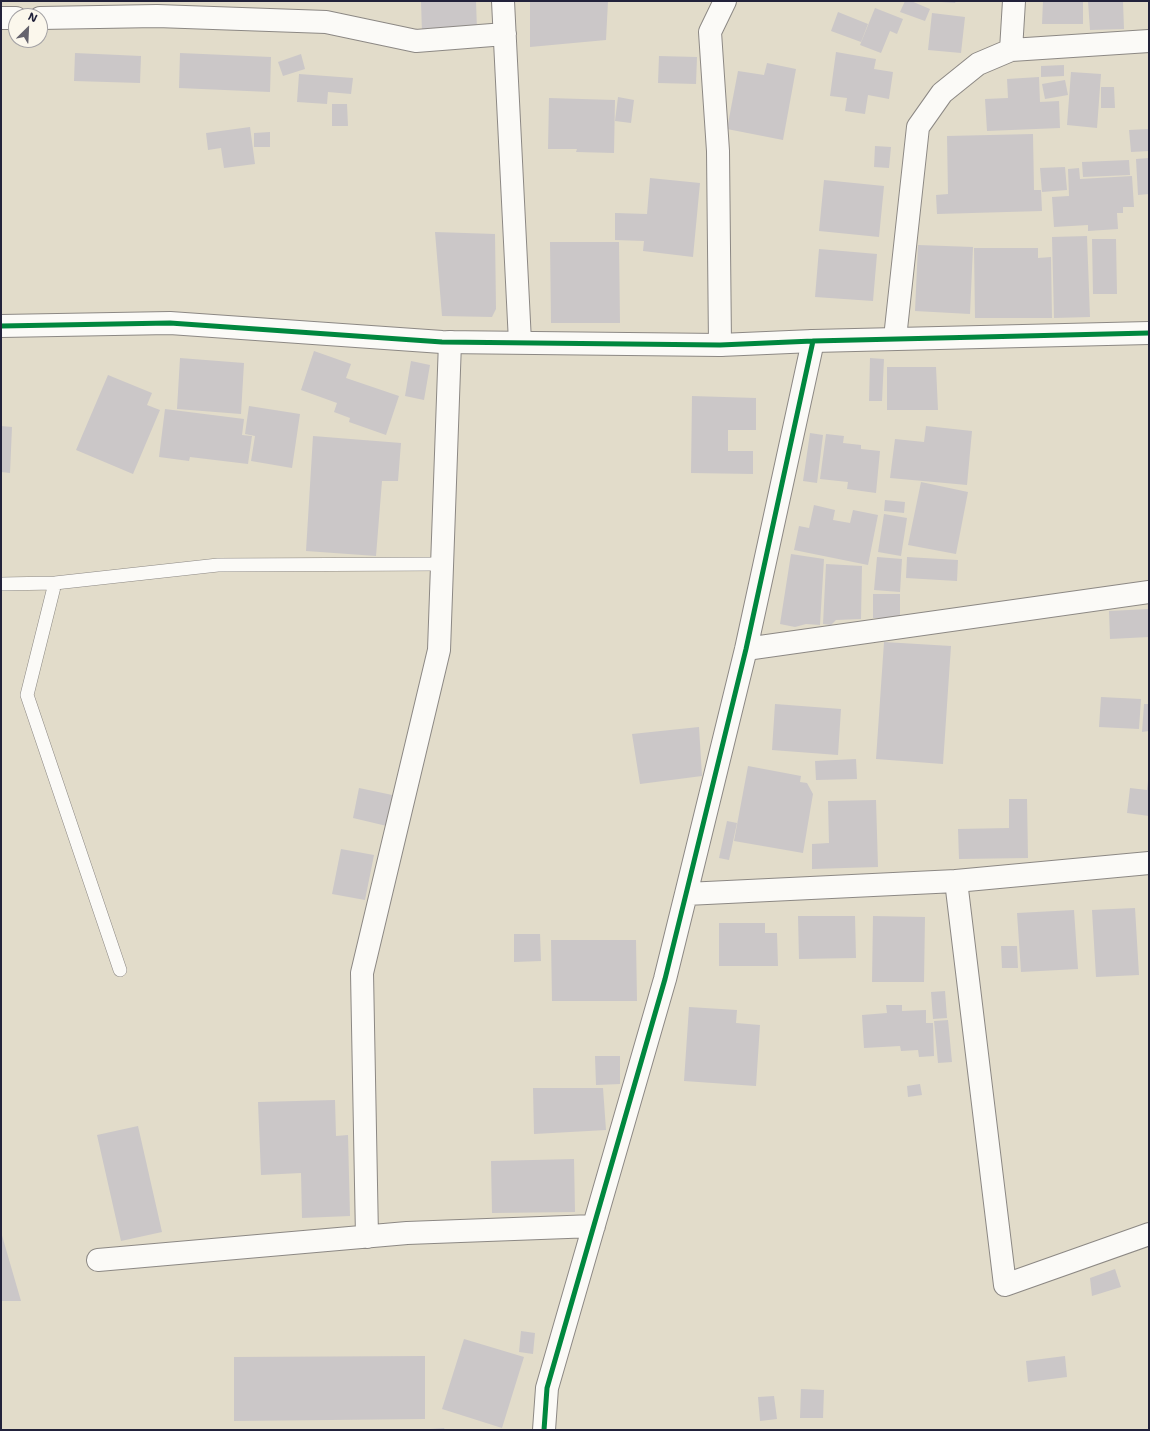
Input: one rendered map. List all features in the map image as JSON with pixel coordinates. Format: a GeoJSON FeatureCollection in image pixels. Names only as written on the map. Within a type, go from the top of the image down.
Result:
{"type":"FeatureCollection","features":[{"type":"Feature","properties":{"kind":"street"},"geometry":{"type":"LineString","coordinates":[[503,1],[520,342]]}},
{"type":"Feature","properties":{"kind":"street"},"geometry":{"type":"LineString","coordinates":[[720,345],[718,151],[710,32],[725,1]]}},
{"type":"Feature","properties":{"kind":"street"},"geometry":{"type":"LineString","coordinates":[[1011,50],[1014,1]]}},
{"type":"Feature","properties":{"kind":"street"},"geometry":{"type":"LineString","coordinates":[[48,18],[157,16],[326,22],[416,41],[505,34]]}},
{"type":"Feature","properties":{"kind":"street"},"geometry":{"type":"LineString","coordinates":[[895,338],[918,126],[942,93],[978,64],[1011,50],[1149,42]]}},
{"type":"Feature","properties":{"kind":"street"},"geometry":{"type":"LineString","coordinates":[[1,326],[170,323],[450,342],[720,345],[895,338],[1149,333]]}},
{"type":"Feature","properties":{"kind":"street"},"geometry":{"type":"LineString","coordinates":[[544,1430],[547,1388],[665,978],[686,894],[746,649],[813,341]]}},
{"type":"Feature","properties":{"kind":"street"},"geometry":{"type":"LineString","coordinates":[[367,1237],[362,974],[439,650],[450,342]]}},
{"type":"Feature","properties":{"kind":"street"},"geometry":{"type":"LineString","coordinates":[[746,649],[1149,592]]}},
{"type":"Feature","properties":{"kind":"street"},"geometry":{"type":"LineString","coordinates":[[686,894],[956,881],[1149,863]]}},
{"type":"Feature","properties":{"kind":"street"},"geometry":{"type":"LineString","coordinates":[[956,881],[1005,1285],[1149,1234]]}},
{"type":"Feature","properties":{"kind":"street"},"geometry":{"type":"LineString","coordinates":[[98,1260],[407,1233],[594,1226]]}},
{"type":"Feature","properties":{"kind":"lane"},"geometry":{"type":"LineString","coordinates":[[1,584],[55,583],[218,565],[442,564]]}},
{"type":"Feature","properties":{"kind":"lane"},"geometry":{"type":"LineString","coordinates":[[55,583],[27,695],[120,970]]}},
{"type":"Feature","properties":{"kind":"building"},"geometry":{"type":"Polygon","coordinates":[[[421,1],[476,1],[477,30],[422,33],[421,1]]]}},
{"type":"Feature","properties":{"kind":"building"},"geometry":{"type":"Polygon","coordinates":[[[530,1],[608,1],[606,40],[530,47],[530,1]]]}},
{"type":"Feature","properties":{"kind":"building"},"geometry":{"type":"Polygon","coordinates":[[[905,1],[911,1],[930,9],[925,21],[900,12],[905,1]]]}},
{"type":"Feature","properties":{"kind":"building"},"geometry":{"type":"Polygon","coordinates":[[[941,1],[956,1],[955,3],[941,1]]]}},
{"type":"Feature","properties":{"kind":"building"},"geometry":{"type":"Polygon","coordinates":[[[1043,1],[1083,1],[1083,24],[1042,24],[1043,1]]]}},
{"type":"Feature","properties":{"kind":"building"},"geometry":{"type":"Polygon","coordinates":[[[1088,1],[1123,1],[1124,29],[1090,30],[1088,1]]]}},
{"type":"Feature","properties":{"kind":"building"},"geometry":{"type":"Polygon","coordinates":[[[875,8],[903,19],[897,34],[890,31],[881,53],[860,45],[875,8]]]}},
{"type":"Feature","properties":{"kind":"building"},"geometry":{"type":"Polygon","coordinates":[[[838,12],[868,24],[861,42],[831,31],[838,12]]]}},
{"type":"Feature","properties":{"kind":"building"},"geometry":{"type":"Polygon","coordinates":[[[932,13],[965,17],[961,53],[928,50],[932,13]]]}},
{"type":"Feature","properties":{"kind":"building"},"geometry":{"type":"Polygon","coordinates":[[[836,52],[876,59],[874,69],[893,72],[889,99],[868,95],[865,114],[845,111],[847,98],[830,96],[836,52]]]}},
{"type":"Feature","properties":{"kind":"building"},"geometry":{"type":"Polygon","coordinates":[[[75,53],[141,56],[140,83],[74,81],[75,53]]]}},
{"type":"Feature","properties":{"kind":"building"},"geometry":{"type":"Polygon","coordinates":[[[180,53],[271,57],[270,92],[179,88],[180,53]]]}},
{"type":"Feature","properties":{"kind":"building"},"geometry":{"type":"Polygon","coordinates":[[[301,54],[305,69],[283,76],[278,62],[301,54]]]}},
{"type":"Feature","properties":{"kind":"building"},"geometry":{"type":"Polygon","coordinates":[[[659,56],[697,57],[696,84],[658,83],[659,56]]]}},
{"type":"Feature","properties":{"kind":"building"},"geometry":{"type":"Polygon","coordinates":[[[767,63],[796,69],[783,140],[727,129],[738,71],[764,75],[767,63]]]}},
{"type":"Feature","properties":{"kind":"building"},"geometry":{"type":"Polygon","coordinates":[[[1064,65],[1064,76],[1041,77],[1041,66],[1064,65]]]}},
{"type":"Feature","properties":{"kind":"building"},"geometry":{"type":"Polygon","coordinates":[[[1071,72],[1101,74],[1097,128],[1067,125],[1071,72]]]}},
{"type":"Feature","properties":{"kind":"building"},"geometry":{"type":"Polygon","coordinates":[[[299,74],[353,78],[351,94],[328,92],[327,104],[297,102],[299,74]]]}},
{"type":"Feature","properties":{"kind":"building"},"geometry":{"type":"Polygon","coordinates":[[[1039,77],[1040,102],[1059,101],[1060,128],[987,131],[985,99],[1008,98],[1007,79],[1039,77]]]}},
{"type":"Feature","properties":{"kind":"building"},"geometry":{"type":"Polygon","coordinates":[[[1065,80],[1068,95],[1045,99],[1042,84],[1065,80]]]}},
{"type":"Feature","properties":{"kind":"building"},"geometry":{"type":"Polygon","coordinates":[[[1101,87],[1114,87],[1115,108],[1101,108],[1101,87]]]}},
{"type":"Feature","properties":{"kind":"building"},"geometry":{"type":"Polygon","coordinates":[[[618,97],[634,100],[631,123],[615,121],[618,97]]]}},
{"type":"Feature","properties":{"kind":"building"},"geometry":{"type":"Polygon","coordinates":[[[549,98],[615,100],[614,153],[576,152],[577,149],[548,149],[549,98]]]}},
{"type":"Feature","properties":{"kind":"building"},"geometry":{"type":"Polygon","coordinates":[[[332,104],[347,104],[348,126],[332,126],[332,104]]]}},
{"type":"Feature","properties":{"kind":"building"},"geometry":{"type":"Polygon","coordinates":[[[250,127],[255,164],[224,168],[221,148],[208,150],[206,133],[250,127]]]}},
{"type":"Feature","properties":{"kind":"building"},"geometry":{"type":"Polygon","coordinates":[[[1149,129],[1149,151],[1131,152],[1129,130],[1149,129]]]}},
{"type":"Feature","properties":{"kind":"building"},"geometry":{"type":"Polygon","coordinates":[[[270,132],[270,147],[254,147],[254,133],[270,132]]]}},
{"type":"Feature","properties":{"kind":"building"},"geometry":{"type":"Polygon","coordinates":[[[1033,134],[1034,190],[1041,190],[1042,211],[937,214],[936,195],[948,194],[947,136],[1033,134]]]}},
{"type":"Feature","properties":{"kind":"building"},"geometry":{"type":"Polygon","coordinates":[[[875,146],[891,147],[889,168],[874,167],[875,146]]]}},
{"type":"Feature","properties":{"kind":"building"},"geometry":{"type":"Polygon","coordinates":[[[1149,158],[1149,194],[1138,195],[1136,159],[1149,158]]]}},
{"type":"Feature","properties":{"kind":"building"},"geometry":{"type":"Polygon","coordinates":[[[1129,160],[1130,175],[1083,177],[1082,162],[1129,160]]]}},
{"type":"Feature","properties":{"kind":"building"},"geometry":{"type":"Polygon","coordinates":[[[1065,167],[1067,190],[1042,192],[1040,168],[1065,167]]]}},
{"type":"Feature","properties":{"kind":"building"},"geometry":{"type":"Polygon","coordinates":[[[1079,168],[1080,179],[1132,176],[1134,207],[1123,207],[1123,213],[1117,213],[1118,229],[1088,231],[1088,225],[1054,227],[1052,197],[1069,196],[1068,169],[1079,168]]]}},
{"type":"Feature","properties":{"kind":"building"},"geometry":{"type":"Polygon","coordinates":[[[650,178],[700,183],[693,257],[643,251],[644,241],[615,240],[615,213],[647,214],[650,178]]]}},
{"type":"Feature","properties":{"kind":"building"},"geometry":{"type":"Polygon","coordinates":[[[824,180],[884,186],[879,237],[819,231],[824,180]]]}},
{"type":"Feature","properties":{"kind":"building"},"geometry":{"type":"Polygon","coordinates":[[[435,232],[495,234],[496,309],[492,317],[442,316],[435,232]]]}},
{"type":"Feature","properties":{"kind":"building"},"geometry":{"type":"Polygon","coordinates":[[[1087,236],[1090,317],[1054,318],[1052,237],[1087,236]]]}},
{"type":"Feature","properties":{"kind":"building"},"geometry":{"type":"Polygon","coordinates":[[[1092,239],[1116,239],[1117,294],[1093,294],[1092,239]]]}},
{"type":"Feature","properties":{"kind":"building"},"geometry":{"type":"Polygon","coordinates":[[[550,242],[619,242],[620,323],[551,323],[550,242]]]}},
{"type":"Feature","properties":{"kind":"building"},"geometry":{"type":"Polygon","coordinates":[[[918,245],[973,247],[970,314],[915,311],[918,245]]]}},
{"type":"Feature","properties":{"kind":"building"},"geometry":{"type":"Polygon","coordinates":[[[974,248],[1038,248],[1038,258],[1051,257],[1052,318],[975,318],[974,248]]]}},
{"type":"Feature","properties":{"kind":"building"},"geometry":{"type":"Polygon","coordinates":[[[819,249],[877,254],[873,301],[815,297],[819,249]]]}},
{"type":"Feature","properties":{"kind":"building"},"geometry":{"type":"Polygon","coordinates":[[[314,351],[351,364],[346,378],[399,396],[386,435],[349,422],[350,418],[334,412],[337,403],[301,390],[314,351]]]}},
{"type":"Feature","properties":{"kind":"building"},"geometry":{"type":"Polygon","coordinates":[[[180,358],[244,363],[241,414],[177,409],[180,358]]]}},
{"type":"Feature","properties":{"kind":"building"},"geometry":{"type":"Polygon","coordinates":[[[870,358],[884,359],[882,401],[869,401],[870,358]]]}},
{"type":"Feature","properties":{"kind":"building"},"geometry":{"type":"Polygon","coordinates":[[[411,361],[430,365],[424,400],[405,396],[411,361]]]}},
{"type":"Feature","properties":{"kind":"building"},"geometry":{"type":"Polygon","coordinates":[[[887,367],[936,367],[938,410],[887,410],[887,367]]]}},
{"type":"Feature","properties":{"kind":"building"},"geometry":{"type":"Polygon","coordinates":[[[108,375],[152,393],[147,405],[160,410],[133,474],[76,450],[108,375]]]}},
{"type":"Feature","properties":{"kind":"building"},"geometry":{"type":"Polygon","coordinates":[[[692,396],[756,398],[756,430],[728,430],[728,451],[753,451],[753,474],[691,473],[692,396]]]}},
{"type":"Feature","properties":{"kind":"building"},"geometry":{"type":"Polygon","coordinates":[[[249,406],[300,414],[292,468],[251,461],[255,436],[245,434],[249,406]]]}},
{"type":"Feature","properties":{"kind":"building"},"geometry":{"type":"Polygon","coordinates":[[[165,409],[244,419],[242,435],[252,436],[248,464],[190,457],[189,461],[159,457],[165,409]]]}},
{"type":"Feature","properties":{"kind":"building"},"geometry":{"type":"Polygon","coordinates":[[[1,426],[12,427],[10,473],[1,472],[1,426]]]}},
{"type":"Feature","properties":{"kind":"building"},"geometry":{"type":"Polygon","coordinates":[[[926,426],[972,431],[967,485],[890,478],[895,439],[924,442],[926,426]]]}},
{"type":"Feature","properties":{"kind":"building"},"geometry":{"type":"Polygon","coordinates":[[[810,433],[823,435],[817,483],[803,481],[810,433]]]}},
{"type":"Feature","properties":{"kind":"building"},"geometry":{"type":"Polygon","coordinates":[[[826,434],[844,436],[843,443],[861,445],[861,449],[880,451],[876,493],[847,489],[848,482],[820,479],[826,434]]]}},
{"type":"Feature","properties":{"kind":"building"},"geometry":{"type":"Polygon","coordinates":[[[313,436],[401,443],[398,481],[382,481],[376,556],[306,551],[313,436]]]}},
{"type":"Feature","properties":{"kind":"building"},"geometry":{"type":"Polygon","coordinates":[[[921,482],[968,492],[956,554],[908,545],[921,482]]]}},
{"type":"Feature","properties":{"kind":"building"},"geometry":{"type":"Polygon","coordinates":[[[885,500],[905,502],[904,513],[884,511],[885,500]]]}},
{"type":"Feature","properties":{"kind":"building"},"geometry":{"type":"Polygon","coordinates":[[[814,505],[835,510],[833,520],[850,523],[853,510],[878,515],[868,565],[794,550],[799,526],[809,528],[814,505]]]}},
{"type":"Feature","properties":{"kind":"building"},"geometry":{"type":"Polygon","coordinates":[[[884,514],[907,518],[901,556],[878,552],[884,514]]]}},
{"type":"Feature","properties":{"kind":"building"},"geometry":{"type":"Polygon","coordinates":[[[791,554],[824,559],[820,625],[806,624],[795,627],[780,624],[791,554]]]}},
{"type":"Feature","properties":{"kind":"building"},"geometry":{"type":"Polygon","coordinates":[[[877,557],[902,559],[900,592],[874,590],[877,557]]]}},
{"type":"Feature","properties":{"kind":"building"},"geometry":{"type":"Polygon","coordinates":[[[907,557],[958,560],[957,581],[906,578],[907,557]]]}},
{"type":"Feature","properties":{"kind":"building"},"geometry":{"type":"Polygon","coordinates":[[[826,564],[862,566],[861,619],[836,620],[831,625],[823,624],[826,564]]]}},
{"type":"Feature","properties":{"kind":"building"},"geometry":{"type":"Polygon","coordinates":[[[873,594],[900,594],[900,618],[873,618],[873,594]]]}},
{"type":"Feature","properties":{"kind":"building"},"geometry":{"type":"Polygon","coordinates":[[[1149,609],[1149,637],[1110,639],[1109,611],[1149,609]]]}},
{"type":"Feature","properties":{"kind":"building"},"geometry":{"type":"Polygon","coordinates":[[[884,642],[951,646],[943,764],[876,759],[884,642]]]}},
{"type":"Feature","properties":{"kind":"building"},"geometry":{"type":"Polygon","coordinates":[[[1101,697],[1141,699],[1139,729],[1099,727],[1101,697]]]}},
{"type":"Feature","properties":{"kind":"building"},"geometry":{"type":"Polygon","coordinates":[[[775,704],[841,709],[838,755],[772,750],[775,704]]]}},
{"type":"Feature","properties":{"kind":"building"},"geometry":{"type":"Polygon","coordinates":[[[1144,704],[1149,704],[1149,731],[1142,732],[1144,704]]]}},
{"type":"Feature","properties":{"kind":"building"},"geometry":{"type":"Polygon","coordinates":[[[699,727],[702,776],[640,784],[632,734],[699,727]]]}},
{"type":"Feature","properties":{"kind":"building"},"geometry":{"type":"Polygon","coordinates":[[[856,759],[857,779],[816,780],[815,761],[856,759]]]}},
{"type":"Feature","properties":{"kind":"building"},"geometry":{"type":"Polygon","coordinates":[[[748,766],[801,776],[800,782],[807,783],[813,794],[803,853],[734,841],[748,766]]]}},
{"type":"Feature","properties":{"kind":"building"},"geometry":{"type":"Polygon","coordinates":[[[1148,781],[1149,816],[1127,813],[1130,788],[1147,790],[1148,781]]]}},
{"type":"Feature","properties":{"kind":"building"},"geometry":{"type":"Polygon","coordinates":[[[359,788],[397,796],[391,827],[353,818],[359,788]]]}},
{"type":"Feature","properties":{"kind":"building"},"geometry":{"type":"Polygon","coordinates":[[[1009,799],[1027,799],[1028,858],[959,859],[958,829],[1009,828],[1009,799]]]}},
{"type":"Feature","properties":{"kind":"building"},"geometry":{"type":"Polygon","coordinates":[[[876,800],[878,867],[812,869],[812,844],[829,843],[828,801],[876,800]]]}},
{"type":"Feature","properties":{"kind":"building"},"geometry":{"type":"Polygon","coordinates":[[[727,821],[737,823],[729,860],[719,858],[727,821]]]}},
{"type":"Feature","properties":{"kind":"building"},"geometry":{"type":"Polygon","coordinates":[[[341,849],[374,855],[365,900],[332,894],[341,849]]]}},
{"type":"Feature","properties":{"kind":"building"},"geometry":{"type":"Polygon","coordinates":[[[1135,908],[1139,975],[1096,977],[1092,910],[1135,908]]]}},
{"type":"Feature","properties":{"kind":"building"},"geometry":{"type":"Polygon","coordinates":[[[1074,910],[1078,969],[1021,972],[1017,913],[1074,910]]]}},
{"type":"Feature","properties":{"kind":"building"},"geometry":{"type":"Polygon","coordinates":[[[798,916],[855,916],[856,958],[799,959],[798,916]]]}},
{"type":"Feature","properties":{"kind":"building"},"geometry":{"type":"Polygon","coordinates":[[[873,916],[925,917],[924,982],[872,982],[873,916]]]}},
{"type":"Feature","properties":{"kind":"building"},"geometry":{"type":"Polygon","coordinates":[[[719,923],[765,923],[765,933],[777,933],[778,966],[719,966],[719,923]]]}},
{"type":"Feature","properties":{"kind":"building"},"geometry":{"type":"Polygon","coordinates":[[[514,934],[540,934],[541,961],[514,962],[514,934]]]}},
{"type":"Feature","properties":{"kind":"building"},"geometry":{"type":"Polygon","coordinates":[[[551,940],[636,940],[637,1001],[552,1001],[551,940]]]}},
{"type":"Feature","properties":{"kind":"building"},"geometry":{"type":"Polygon","coordinates":[[[1001,946],[1017,946],[1018,968],[1002,968],[1001,946]]]}},
{"type":"Feature","properties":{"kind":"building"},"geometry":{"type":"Polygon","coordinates":[[[945,991],[947,1018],[933,1019],[931,992],[945,991]]]}},
{"type":"Feature","properties":{"kind":"building"},"geometry":{"type":"Polygon","coordinates":[[[886,1005],[902,1005],[902,1011],[926,1010],[926,1023],[933,1023],[934,1056],[919,1057],[918,1050],[901,1051],[900,1046],[864,1048],[862,1015],[887,1013],[886,1005]]]}},
{"type":"Feature","properties":{"kind":"building"},"geometry":{"type":"Polygon","coordinates":[[[689,1007],[737,1010],[736,1023],[760,1025],[756,1086],[684,1081],[689,1007]]]}},
{"type":"Feature","properties":{"kind":"building"},"geometry":{"type":"Polygon","coordinates":[[[948,1020],[952,1062],[938,1063],[934,1021],[948,1020]]]}},
{"type":"Feature","properties":{"kind":"building"},"geometry":{"type":"Polygon","coordinates":[[[595,1056],[620,1056],[620,1084],[596,1085],[595,1056]]]}},
{"type":"Feature","properties":{"kind":"building"},"geometry":{"type":"Polygon","coordinates":[[[920,1084],[922,1095],[908,1097],[907,1086],[920,1084]]]}},
{"type":"Feature","properties":{"kind":"building"},"geometry":{"type":"Polygon","coordinates":[[[533,1088],[603,1088],[606,1130],[534,1134],[533,1088]]]}},
{"type":"Feature","properties":{"kind":"building"},"geometry":{"type":"Polygon","coordinates":[[[335,1100],[336,1136],[348,1135],[350,1216],[302,1218],[301,1173],[261,1175],[258,1102],[335,1100]]]}},
{"type":"Feature","properties":{"kind":"building"},"geometry":{"type":"Polygon","coordinates":[[[138,1126],[162,1232],[121,1241],[97,1135],[138,1126]]]}},
{"type":"Feature","properties":{"kind":"building"},"geometry":{"type":"Polygon","coordinates":[[[574,1159],[575,1212],[492,1213],[491,1161],[574,1159]]]}},
{"type":"Feature","properties":{"kind":"building"},"geometry":{"type":"Polygon","coordinates":[[[1,1232],[21,1301],[1,1301],[1,1232]]]}},
{"type":"Feature","properties":{"kind":"building"},"geometry":{"type":"Polygon","coordinates":[[[1115,1269],[1121,1287],[1092,1296],[1090,1278],[1115,1269]]]}},
{"type":"Feature","properties":{"kind":"building"},"geometry":{"type":"Polygon","coordinates":[[[521,1331],[535,1333],[533,1354],[519,1352],[521,1331]]]}},
{"type":"Feature","properties":{"kind":"building"},"geometry":{"type":"Polygon","coordinates":[[[464,1339],[524,1357],[502,1428],[442,1409],[464,1339]]]}},
{"type":"Feature","properties":{"kind":"building"},"geometry":{"type":"Polygon","coordinates":[[[425,1356],[425,1419],[234,1421],[234,1357],[425,1356]]]}},
{"type":"Feature","properties":{"kind":"building"},"geometry":{"type":"Polygon","coordinates":[[[1065,1356],[1067,1377],[1028,1382],[1026,1361],[1065,1356]]]}},
{"type":"Feature","properties":{"kind":"building"},"geometry":{"type":"Polygon","coordinates":[[[801,1389],[824,1390],[823,1418],[800,1418],[801,1389]]]}},
{"type":"Feature","properties":{"kind":"building"},"geometry":{"type":"Polygon","coordinates":[[[774,1396],[777,1419],[760,1421],[758,1397],[774,1396]]]}},
{"type":"Feature","properties":{"kind":"building"},"geometry":{"type":"Polygon","coordinates":[[[444,1428],[445,1430],[430,1430],[430,1429],[444,1428]]]}},
{"type":"Feature","properties":{"kind":"cycle path"},"geometry":{"type":"LineString","coordinates":[[1,326],[170,323],[442,342],[720,345],[813,341],[1149,333]]}},
{"type":"Feature","properties":{"kind":"cycle path"},"geometry":{"type":"LineString","coordinates":[[544,1430],[547,1388],[665,979],[686,894],[746,649],[813,341]]}}]}
